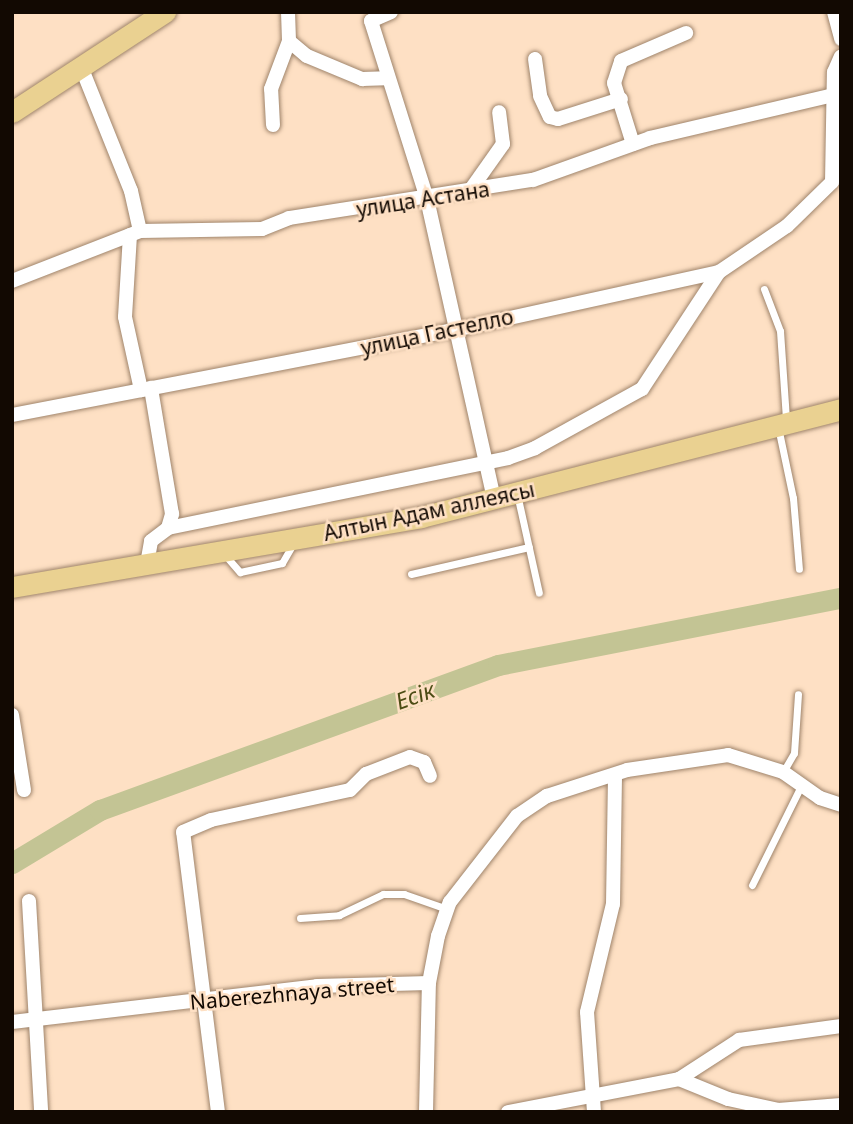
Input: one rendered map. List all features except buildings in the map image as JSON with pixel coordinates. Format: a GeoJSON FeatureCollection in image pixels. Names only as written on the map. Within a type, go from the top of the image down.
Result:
{"type":"FeatureCollection","features":[{"type":"Feature","properties":{"kind":"main road"},"geometry":{"type":"LineString","coordinates":[[12,112],[82,69],[165,12]]}},
{"type":"Feature","properties":{"kind":"main road","name":"Алтын Адам аллеясы"},"geometry":{"type":"LineString","coordinates":[[12,587],[421,517],[841,410]]}},
{"type":"Feature","properties":{"kind":"street"},"geometry":{"type":"LineString","coordinates":[[273,125],[271,89],[289,41],[288,12]]}},
{"type":"Feature","properties":{"kind":"street"},"geometry":{"type":"LineString","coordinates":[[391,12],[371,21],[386,78],[427,199],[483,464],[494,499]]}},
{"type":"Feature","properties":{"kind":"street"},"geometry":{"type":"LineString","coordinates":[[834,12],[841,39]]}},
{"type":"Feature","properties":{"kind":"street"},"geometry":{"type":"LineString","coordinates":[[633,144],[614,83],[621,61],[686,33]]}},
{"type":"Feature","properties":{"kind":"street"},"geometry":{"type":"LineString","coordinates":[[289,41],[337,71],[362,79],[386,78]]}},
{"type":"Feature","properties":{"kind":"street"},"geometry":{"type":"LineString","coordinates":[[836,183],[833,96],[841,56]]}},
{"type":"Feature","properties":{"kind":"street"},"geometry":{"type":"LineString","coordinates":[[535,59],[540,96],[550,117],[558,119],[621,99]]}},
{"type":"Feature","properties":{"kind":"street"},"geometry":{"type":"LineString","coordinates":[[82,69],[131,191],[135,233],[125,317],[146,389],[172,506],[168,528]]}},
{"type":"Feature","properties":{"kind":"street","name":"улица Астана"},"geometry":{"type":"LineString","coordinates":[[12,281],[135,233],[262,229],[289,218],[427,199],[533,180],[633,144],[833,96]]}},
{"type":"Feature","properties":{"kind":"street"},"geometry":{"type":"LineString","coordinates":[[470,192],[503,144],[499,112]]}},
{"type":"Feature","properties":{"kind":"street","name":"улица Гастелло"},"geometry":{"type":"LineString","coordinates":[[12,415],[455,330],[719,272],[787,226],[836,183]]}},
{"type":"Feature","properties":{"kind":"street"},"geometry":{"type":"LineString","coordinates":[[146,564],[151,541],[168,528],[483,464],[535,448],[642,389],[719,272]]}},
{"type":"Feature","properties":{"kind":"street"},"geometry":{"type":"LineString","coordinates":[[12,715],[24,790]]}},
{"type":"Feature","properties":{"kind":"street"},"geometry":{"type":"LineString","coordinates":[[426,1112],[429,982],[447,909],[517,816],[547,796],[615,775],[667,761],[728,755],[783,772],[820,798],[841,805]]}},
{"type":"Feature","properties":{"kind":"street"},"geometry":{"type":"LineString","coordinates":[[218,1112],[183,832],[211,820],[350,790],[366,774],[410,757],[424,762],[430,776]]}},
{"type":"Feature","properties":{"kind":"street"},"geometry":{"type":"LineString","coordinates":[[594,1112],[587,1012],[613,905],[615,775]]}},
{"type":"Feature","properties":{"kind":"street"},"geometry":{"type":"LineString","coordinates":[[29,901],[41,1112]]}},
{"type":"Feature","properties":{"kind":"street","name":"Naberezhnaya street"},"geometry":{"type":"LineString","coordinates":[[12,1022],[317,986],[429,982]]}},
{"type":"Feature","properties":{"kind":"street"},"geometry":{"type":"LineString","coordinates":[[508,1112],[678,1079],[739,1040],[841,1026]]}},
{"type":"Feature","properties":{"kind":"street"},"geometry":{"type":"LineString","coordinates":[[678,1079],[727,1099],[778,1111],[841,1105]]}},
{"type":"Feature","properties":{"kind":"lane"},"geometry":{"type":"LineString","coordinates":[[764,289],[780,331],[782,425],[793,498],[799,569]]}},
{"type":"Feature","properties":{"kind":"lane"},"geometry":{"type":"LineString","coordinates":[[517,494],[539,593]]}},
{"type":"Feature","properties":{"kind":"lane"},"geometry":{"type":"LineString","coordinates":[[411,573],[529,547]]}},
{"type":"Feature","properties":{"kind":"lane"},"geometry":{"type":"LineString","coordinates":[[783,772],[794,754],[798,694]]}},
{"type":"Feature","properties":{"kind":"lane"},"geometry":{"type":"LineString","coordinates":[[752,885],[802,783]]}},
{"type":"Feature","properties":{"kind":"lane"},"geometry":{"type":"LineString","coordinates":[[300,918],[339,915],[383,894],[404,894],[447,909]]}},
{"type":"Feature","properties":{"kind":"waterway","name":"Есік"},"geometry":{"type":"LineString","coordinates":[[12,863],[100,810],[498,665],[841,598]]}}]}
